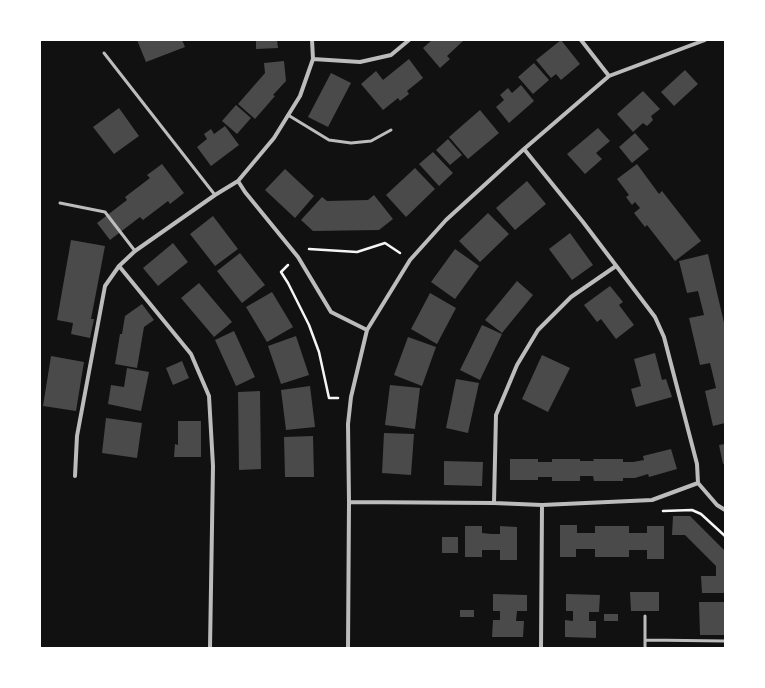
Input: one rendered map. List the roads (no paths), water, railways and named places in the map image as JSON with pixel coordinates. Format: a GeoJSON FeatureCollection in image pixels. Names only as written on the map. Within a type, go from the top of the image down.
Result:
{"type":"FeatureCollection","features":[{"type":"Feature","properties":{"kind":"street"},"geometry":{"type":"LineString","coordinates":[[75,476],[76,436],[105,286],[119,266],[134,251],[215,195],[238,181],[274,138],[300,96],[313,59],[312,40]]}},
{"type":"Feature","properties":{"kind":"street"},"geometry":{"type":"LineString","coordinates":[[313,59],[360,62],[391,55],[409,40]]}},
{"type":"Feature","properties":{"kind":"street"},"geometry":{"type":"LineString","coordinates":[[581,40],[608,76]]}},
{"type":"Feature","properties":{"kind":"street"},"geometry":{"type":"LineString","coordinates":[[348,648],[348,424],[351,397],[367,330],[410,260],[446,220],[524,149],[608,76],[704,40]]}},
{"type":"Feature","properties":{"kind":"street"},"geometry":{"type":"LineString","coordinates":[[524,149],[583,222],[655,317],[664,337],[698,464],[698,483],[717,505],[725,510]]}},
{"type":"Feature","properties":{"kind":"street"},"geometry":{"type":"LineString","coordinates":[[238,181],[245,192],[298,257],[332,312],[367,330]]}},
{"type":"Feature","properties":{"kind":"street"},"geometry":{"type":"LineString","coordinates":[[119,266],[191,354],[209,396],[213,466],[210,648]]}},
{"type":"Feature","properties":{"kind":"street"},"geometry":{"type":"LineString","coordinates":[[494,503],[496,415],[517,365],[538,330],[571,297],[616,266]]}},
{"type":"Feature","properties":{"kind":"street"},"geometry":{"type":"LineString","coordinates":[[349,502],[494,503],[542,505],[652,500],[698,483]]}},
{"type":"Feature","properties":{"kind":"street"},"geometry":{"type":"LineString","coordinates":[[541,648],[542,505]]}},
{"type":"Feature","properties":{"kind":"lane"},"geometry":{"type":"LineString","coordinates":[[104,53],[215,195]]}},
{"type":"Feature","properties":{"kind":"lane"},"geometry":{"type":"LineString","coordinates":[[288,115],[329,140],[351,143],[371,141],[391,130]]}},
{"type":"Feature","properties":{"kind":"lane"},"geometry":{"type":"LineString","coordinates":[[60,203],[105,212],[134,251]]}},
{"type":"Feature","properties":{"kind":"lane"},"geometry":{"type":"LineString","coordinates":[[645,616],[645,648]]}},
{"type":"Feature","properties":{"kind":"lane"},"geometry":{"type":"LineString","coordinates":[[645,640],[725,641]]}}]}
